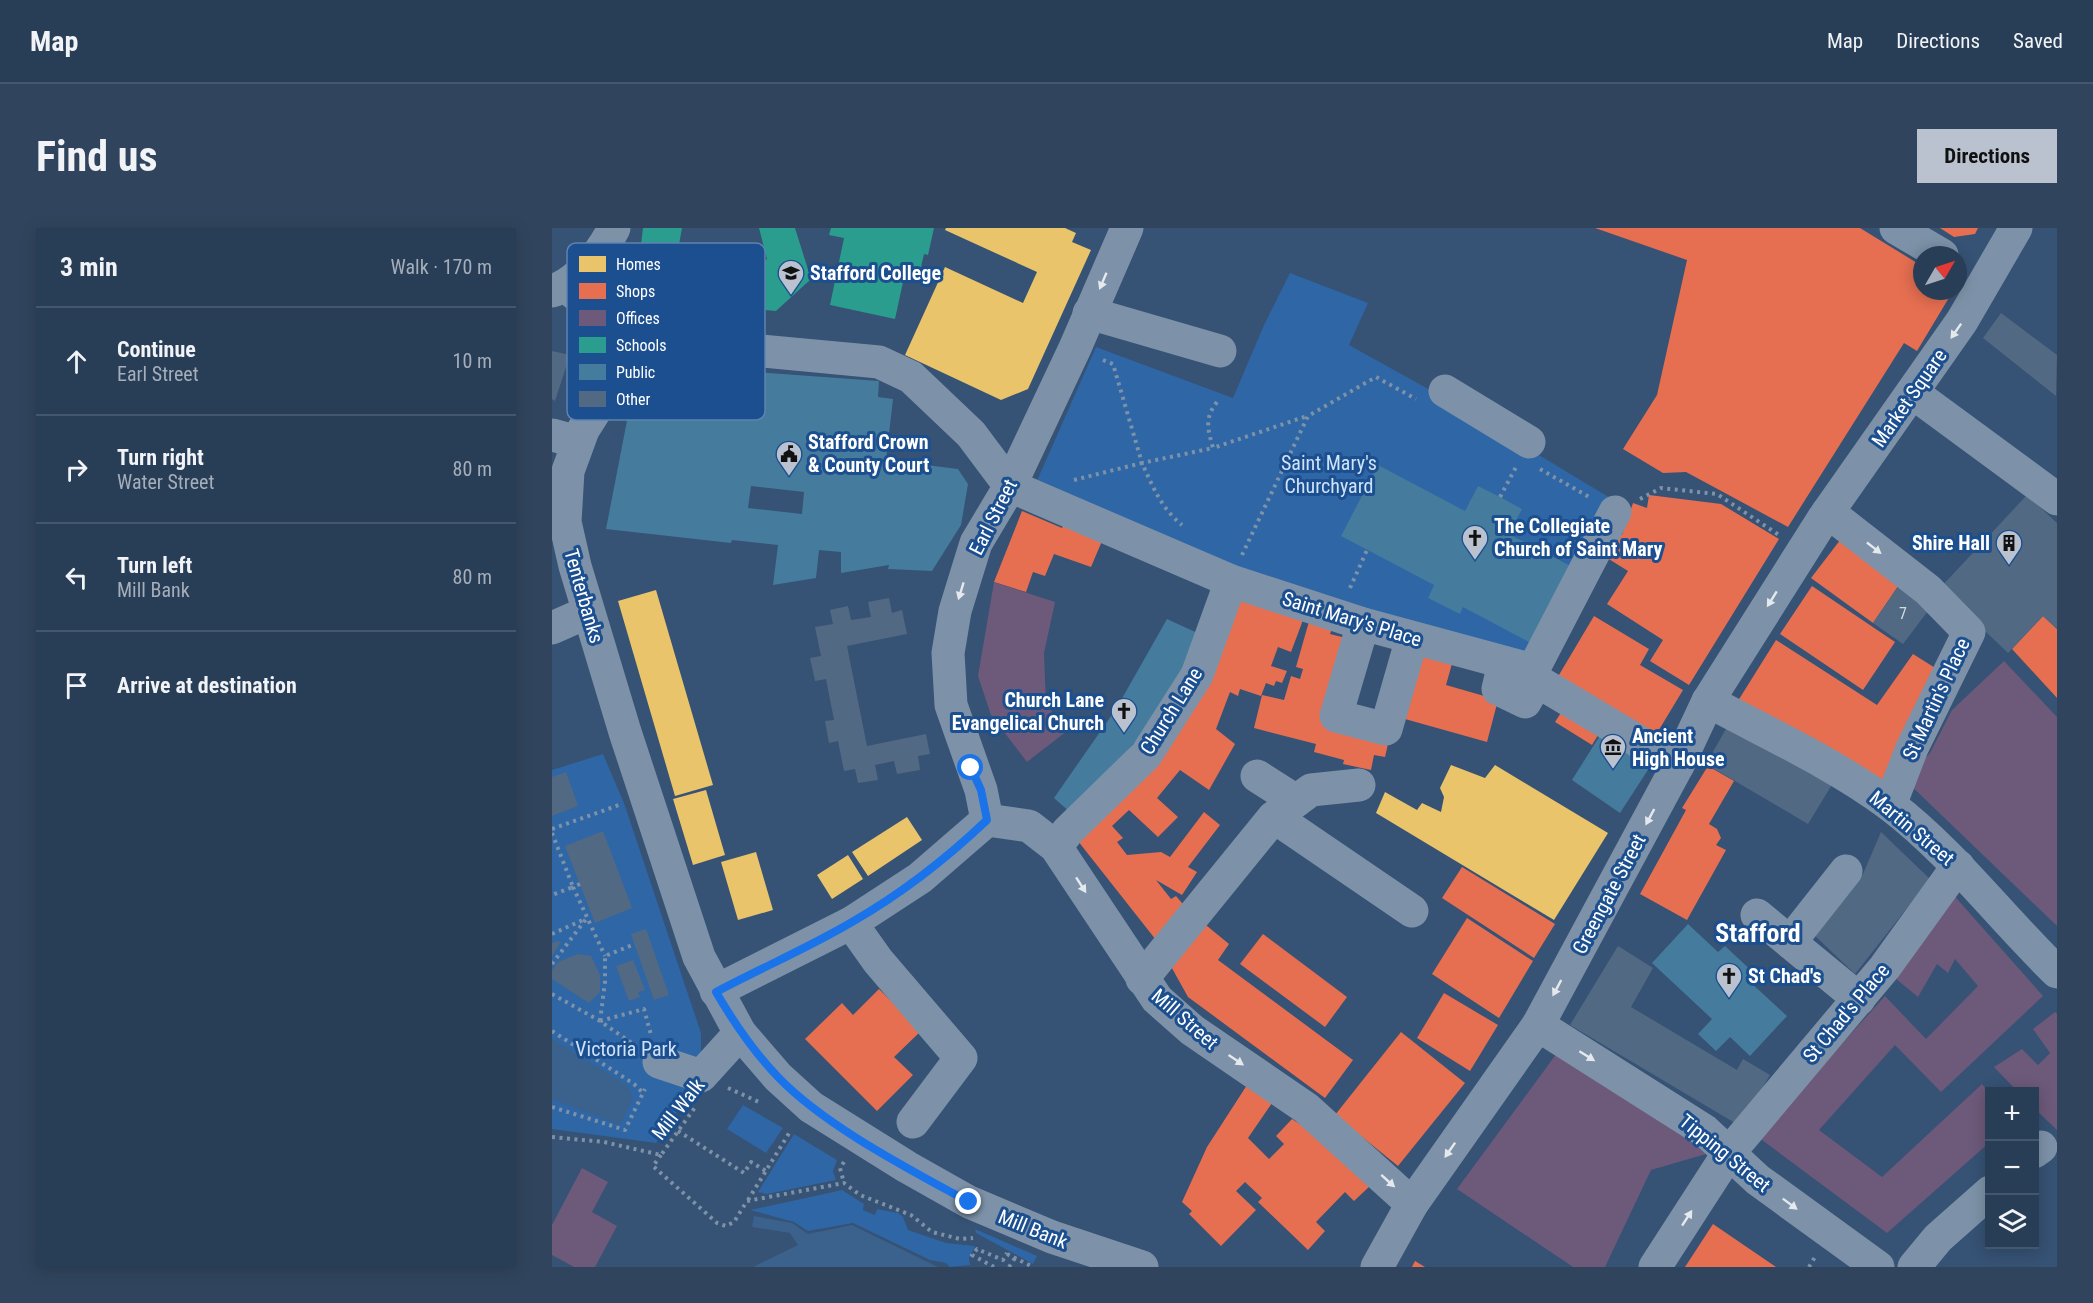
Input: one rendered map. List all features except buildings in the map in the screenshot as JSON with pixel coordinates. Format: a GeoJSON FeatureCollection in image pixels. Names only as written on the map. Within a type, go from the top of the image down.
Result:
{"type":"FeatureCollection","features":[{"type":"Feature","properties":{"kind":"highway"},"geometry":{"type":"LineString","coordinates":[[607,243],[614,228]]}},
{"type":"Feature","properties":{"kind":"street","name":"Earl Street"},"geometry":{"type":"LineString","coordinates":[[987,820],[981,790],[951,705],[948,653],[955,610],[976,543],[1010,486],[1075,348],[1127,228]]}},
{"type":"Feature","properties":{"kind":"street"},"geometry":{"type":"LineString","coordinates":[[1896,228],[1927,246]]}},
{"type":"Feature","properties":{"kind":"street","name":"Market Square"},"geometry":{"type":"LineString","coordinates":[[1828,512],[1962,321],[2016,228]]}},
{"type":"Feature","properties":{"kind":"street"},"geometry":{"type":"LineString","coordinates":[[1967,269],[1986,281]]}},
{"type":"Feature","properties":{"kind":"street"},"geometry":{"type":"LineString","coordinates":[[1089,313],[1220,351]]}},
{"type":"Feature","properties":{"kind":"street"},"geometry":{"type":"LineString","coordinates":[[765,351],[879,362],[911,377],[963,425],[1010,486]]}},
{"type":"Feature","properties":{"kind":"street"},"geometry":{"type":"LineString","coordinates":[[1913,393],[2051,493]]}},
{"type":"Feature","properties":{"kind":"street"},"geometry":{"type":"LineString","coordinates":[[1431,396],[1529,453]]}},
{"type":"Feature","properties":{"kind":"street","name":"Tenterbanks"},"geometry":{"type":"LineString","coordinates":[[582,420],[565,438],[568,471],[565,522],[588,612],[646,795],[699,957],[716,992]]}},
{"type":"Feature","properties":{"kind":"street","name":"Saint Mary's Place"},"geometry":{"type":"LineString","coordinates":[[1010,486],[1235,561],[1350,620],[1524,671],[1678,765]]}},
{"type":"Feature","properties":{"kind":"street"},"geometry":{"type":"LineString","coordinates":[[1524,671],[1615,512]]}},
{"type":"Feature","properties":{"kind":"street","name":"Greengate Street"},"geometry":{"type":"LineString","coordinates":[[1377,1267],[1412,1204],[1538,1025],[1678,765],[1708,701],[1828,512]]}},
{"type":"Feature","properties":{"kind":"street","name":"St Martin's Place"},"geometry":{"type":"LineString","coordinates":[[1828,512],[1928,590],[1969,632],[1912,748],[1890,805]]}},
{"type":"Feature","properties":{"kind":"street","name":"Church Lane"},"geometry":{"type":"LineString","coordinates":[[1056,847],[1068,831],[1146,755],[1197,675],[1235,561]]}},
{"type":"Feature","properties":{"kind":"street"},"geometry":{"type":"LineString","coordinates":[[552,628],[588,612]]}},
{"type":"Feature","properties":{"kind":"street"},"geometry":{"type":"LineString","coordinates":[[1350,620],[1336,716],[1386,729],[1412,638]]}},
{"type":"Feature","properties":{"kind":"street","name":"Martin Street"},"geometry":{"type":"LineString","coordinates":[[1708,701],[1844,776],[1890,805],[1958,866],[2057,972]]}},
{"type":"Feature","properties":{"kind":"street"},"geometry":{"type":"LineString","coordinates":[[1257,776],[1285,809],[1412,911]]}},
{"type":"Feature","properties":{"kind":"street"},"geometry":{"type":"LineString","coordinates":[[1142,979],[1285,809],[1311,790],[1359,786]]}},
{"type":"Feature","properties":{"kind":"street"},"geometry":{"type":"LineString","coordinates":[[716,992],[851,923],[920,878],[987,820]]}},
{"type":"Feature","properties":{"kind":"street","name":"Mill Street"},"geometry":{"type":"LineString","coordinates":[[987,820],[1029,826],[1056,847],[1157,999],[1192,1030],[1306,1108],[1412,1204]]}},
{"type":"Feature","properties":{"kind":"street","name":"St Chad's Place"},"geometry":{"type":"LineString","coordinates":[[1655,1267],[1728,1154],[1885,967],[1958,866]]}},
{"type":"Feature","properties":{"kind":"street"},"geometry":{"type":"LineString","coordinates":[[1790,942],[1846,871]]}},
{"type":"Feature","properties":{"kind":"street"},"geometry":{"type":"LineString","coordinates":[[1757,915],[1859,999]]}},
{"type":"Feature","properties":{"kind":"street"},"geometry":{"type":"LineString","coordinates":[[851,923],[878,961],[961,1058],[913,1122]]}},
{"type":"Feature","properties":{"kind":"street","name":"Mill Bank"},"geometry":{"type":"LineString","coordinates":[[716,992],[740,1033],[778,1077],[810,1107],[969,1202],[1069,1244],[1142,1267]]}},
{"type":"Feature","properties":{"kind":"street","name":"Tipping Street"},"geometry":{"type":"LineString","coordinates":[[1538,1025],[1705,1131],[1758,1180],[1878,1267]]}},
{"type":"Feature","properties":{"kind":"street"},"geometry":{"type":"LineString","coordinates":[[659,1062],[701,1076],[740,1033]]}},
{"type":"Feature","properties":{"kind":"street"},"geometry":{"type":"LineString","coordinates":[[1914,1267],[1938,1238],[1986,1195]]}},
{"type":"Feature","properties":{"kind":"path"},"geometry":{"type":"LineString","coordinates":[[1075,348],[1113,364],[1142,463],[1163,505],[1186,528]]}},
{"type":"Feature","properties":{"kind":"path"},"geometry":{"type":"LineString","coordinates":[[1065,481],[1213,448],[1308,416],[1376,377],[1431,396]]}},
{"type":"Feature","properties":{"kind":"path"},"geometry":{"type":"LineString","coordinates":[[1213,448],[1207,425],[1209,412],[1217,402]]}},
{"type":"Feature","properties":{"kind":"path"},"geometry":{"type":"LineString","coordinates":[[1235,561],[1308,416]]}},
{"type":"Feature","properties":{"kind":"path"},"geometry":{"type":"LineString","coordinates":[[1529,453],[1615,512],[1661,488],[1717,494],[1803,550]]}},
{"type":"Feature","properties":{"kind":"path"},"geometry":{"type":"LineString","coordinates":[[1350,620],[1367,550]]}},
{"type":"Feature","properties":{"kind":"path"},"geometry":{"type":"LineString","coordinates":[[600,1021],[605,982],[605,956],[586,919],[552,831],[646,795]]}},
{"type":"Feature","properties":{"kind":"path"},"geometry":{"type":"LineString","coordinates":[[552,895],[580,884]]}},
{"type":"Feature","properties":{"kind":"path"},"geometry":{"type":"LineString","coordinates":[[552,934],[586,919]]}},
{"type":"Feature","properties":{"kind":"path"},"geometry":{"type":"LineString","coordinates":[[552,964],[586,919]]}},
{"type":"Feature","properties":{"kind":"path"},"geometry":{"type":"LineString","coordinates":[[605,956],[634,944]]}},
{"type":"Feature","properties":{"kind":"path"},"geometry":{"type":"LineString","coordinates":[[552,994],[600,1021],[659,1062]]}},
{"type":"Feature","properties":{"kind":"path"},"geometry":{"type":"LineString","coordinates":[[600,1021],[644,1009],[659,1062]]}},
{"type":"Feature","properties":{"kind":"path"},"geometry":{"type":"LineString","coordinates":[[552,1031],[634,1084],[643,1093],[625,1130],[552,1107]]}},
{"type":"Feature","properties":{"kind":"path","name":"Mill Walk"},"geometry":{"type":"LineString","coordinates":[[722,1086],[759,1103],[778,1077]]}},
{"type":"Feature","properties":{"kind":"path","name":"Mill Walk"},"geometry":{"type":"LineString","coordinates":[[552,1137],[604,1142],[661,1155],[702,1098]]}},
{"type":"Feature","properties":{"kind":"path"},"geometry":{"type":"LineString","coordinates":[[661,1155],[653,1166],[717,1223],[726,1226],[734,1222],[794,1125]]}},
{"type":"Feature","properties":{"kind":"path"},"geometry":{"type":"LineString","coordinates":[[678,1131],[744,1173],[751,1162],[766,1171]]}},
{"type":"Feature","properties":{"kind":"path"},"geometry":{"type":"LineString","coordinates":[[747,1201],[844,1183],[860,1195],[911,1215],[932,1232],[960,1239],[974,1238]]}},
{"type":"Feature","properties":{"kind":"path"},"geometry":{"type":"LineString","coordinates":[[996,1248],[1033,1267]]}},
{"type":"Feature","properties":{"kind":"path"},"geometry":{"type":"LineString","coordinates":[[994,1267],[972,1255],[977,1249],[1003,1260],[1006,1253]]}},
{"type":"Feature","properties":{"kind":"path"},"geometry":{"type":"LineString","coordinates":[[1010,1267],[1015,1258]]}},
{"type":"Feature","properties":{"kind":"green space","name":"Saint Mary's Churchyard"},"geometry":{"type":"Polygon","coordinates":[[[1290,273],[1368,303],[1349,345],[1439,395],[1617,502],[1543,663],[1279,588],[1036,483],[1096,347],[1233,398],[1264,325],[1290,273]]]}},
{"type":"Feature","properties":{"kind":"green space","name":"Victoria Park"},"geometry":{"type":"Polygon","coordinates":[[[603,754],[624,803],[701,1033],[701,1076],[656,1143],[552,1129],[552,770],[603,754]]]}},
{"type":"Feature","properties":{"kind":"green space"},"geometry":{"type":"Polygon","coordinates":[[[743,1105],[783,1128],[766,1153],[727,1129],[743,1105]]]}},
{"type":"Feature","properties":{"kind":"green space"},"geometry":{"type":"Polygon","coordinates":[[[794,1134],[837,1160],[833,1171],[836,1180],[767,1194],[758,1192],[794,1134]]]}},
{"type":"Feature","properties":{"kind":"green space"},"geometry":{"type":"Polygon","coordinates":[[[842,1190],[864,1204],[863,1210],[875,1215],[877,1209],[898,1213],[903,1217],[908,1230],[946,1243],[975,1246],[969,1258],[970,1265],[950,1267],[946,1263],[930,1260],[853,1223],[808,1231],[794,1222],[750,1210],[842,1190]]]}},
{"type":"Feature","properties":{"kind":"green space"},"geometry":{"type":"Polygon","coordinates":[[[975,1229],[1037,1256],[1033,1264],[976,1233],[975,1229]]]}},
{"type":"Feature","properties":{"kind":"shaded area"},"geometry":{"type":"Polygon","coordinates":[[[552,1039],[628,1086],[633,1098],[620,1125],[552,1099],[552,1039]]]}},
{"type":"Feature","properties":{"kind":"shaded area"},"geometry":{"type":"Polygon","coordinates":[[[754,1216],[792,1223],[808,1234],[852,1225],[938,1267],[753,1267],[798,1245],[790,1233],[752,1227],[754,1216]]]}},
{"type":"Feature","properties":{"kind":"place","name":"Stafford College"},"geometry":{"type":"Point","coordinates":[791,296]}},
{"type":"Feature","properties":{"kind":"place","name":"Stafford Crown & County Court"},"geometry":{"type":"Point","coordinates":[789,477]}},
{"type":"Feature","properties":{"kind":"place","name":"The Collegiate Church of Saint Mary"},"geometry":{"type":"Point","coordinates":[1475,561]}},
{"type":"Feature","properties":{"kind":"place","name":"Shire Hall"},"geometry":{"type":"Point","coordinates":[2009,566]}},
{"type":"Feature","properties":{"kind":"place","name":"Church Lane Evangelical Church"},"geometry":{"type":"Point","coordinates":[1124,734]}},
{"type":"Feature","properties":{"kind":"place","name":"Ancient High House"},"geometry":{"type":"Point","coordinates":[1613,770]}},
{"type":"Feature","properties":{"kind":"place","name":"St Chad's"},"geometry":{"type":"Point","coordinates":[1729,999]}},
{"type":"Feature","properties":{"kind":"district","name":"Stafford"},"geometry":{"type":"Point","coordinates":[1758,933]}},
{"type":"Feature","properties":{"kind":"route"},"geometry":{"type":"LineString","coordinates":[[969,1202],[810,1107],[778,1077],[740,1033],[716,992],[851,923],[920,878],[954,851],[987,820],[981,790],[971,768]]}}]}
